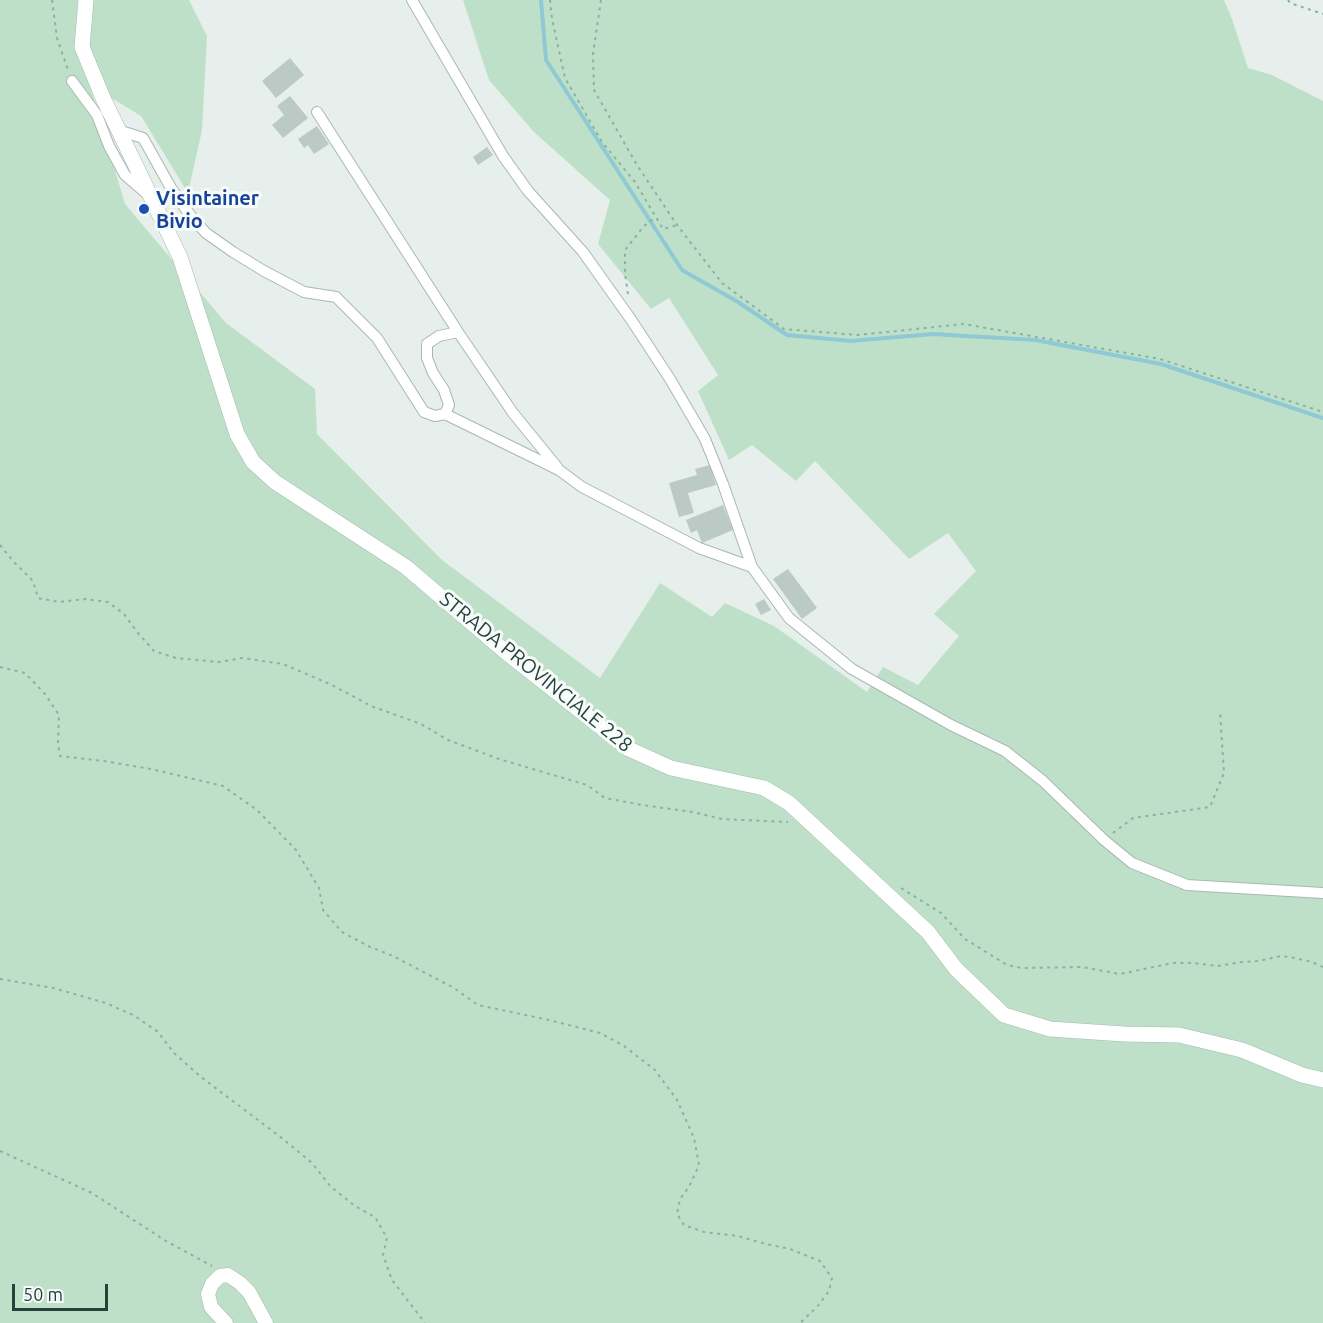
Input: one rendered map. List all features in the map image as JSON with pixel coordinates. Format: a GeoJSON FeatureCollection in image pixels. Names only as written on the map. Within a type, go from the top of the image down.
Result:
{"type":"FeatureCollection","features":[{"type":"Feature","properties":{"kind":"main road","name":"STRADA PROVINCIALE 228"},"geometry":{"type":"LineString","coordinates":[[86,0],[82,47],[118,130],[180,257],[237,434],[253,462],[275,482],[406,567],[507,653],[629,749],[671,768],[764,788],[789,803],[928,932],[956,969],[1005,1016],[1050,1029],[1179,1035],[1242,1050],[1302,1075],[1323,1080]]}},
{"type":"Feature","properties":{"kind":"street"},"geometry":{"type":"LineString","coordinates":[[412,0],[503,156],[528,191],[584,252],[638,330],[688,409],[705,439],[752,567],[789,618],[852,669],[951,725],[1005,751],[1043,781],[1104,840],[1132,863],[1187,885],[1323,893]]}},
{"type":"Feature","properties":{"kind":"street"},"geometry":{"type":"LineString","coordinates":[[72,81],[97,115],[109,146],[125,175],[152,198]]}},
{"type":"Feature","properties":{"kind":"street"},"geometry":{"type":"LineString","coordinates":[[317,112],[458,332],[513,413],[560,470]]}},
{"type":"Feature","properties":{"kind":"street"},"geometry":{"type":"LineString","coordinates":[[118,130],[143,138],[171,188],[206,233],[233,252],[304,292],[336,297],[377,338],[424,412],[435,416],[445,414],[560,470],[582,487],[699,548],[752,567]]}},
{"type":"Feature","properties":{"kind":"street"},"geometry":{"type":"LineString","coordinates":[[445,414],[449,405],[444,390],[433,374],[427,358],[427,344],[439,336],[458,332]]}},
{"type":"Feature","properties":{"kind":"street"},"geometry":{"type":"LineString","coordinates":[[226,1323],[211,1307],[207,1294],[212,1284],[220,1276],[228,1275],[249,1292],[266,1323]]}},
{"type":"Feature","properties":{"kind":"path"},"geometry":{"type":"LineString","coordinates":[[52,0],[57,38],[72,81]]}},
{"type":"Feature","properties":{"kind":"path"},"geometry":{"type":"LineString","coordinates":[[550,0],[565,78],[602,142],[635,182],[663,229],[677,225]]}},
{"type":"Feature","properties":{"kind":"path"},"geometry":{"type":"LineString","coordinates":[[601,0],[593,54],[594,90],[637,165],[677,225],[722,283],[784,329],[857,335],[964,324],[1160,358],[1323,412]]}},
{"type":"Feature","properties":{"kind":"path"},"geometry":{"type":"LineString","coordinates":[[1288,0],[1290,3],[1323,14]]}},
{"type":"Feature","properties":{"kind":"path"},"geometry":{"type":"LineString","coordinates":[[629,297],[625,250],[644,226],[656,217]]}},
{"type":"Feature","properties":{"kind":"path"},"geometry":{"type":"LineString","coordinates":[[0,545],[33,581],[38,598],[59,602],[85,599],[108,602],[124,614],[154,651],[176,658],[219,662],[242,658],[283,664],[332,685],[371,706],[421,724],[448,740],[499,759],[587,786],[605,798],[722,819],[792,822]]}},
{"type":"Feature","properties":{"kind":"path"},"geometry":{"type":"LineString","coordinates":[[0,667],[25,673],[45,693],[59,715],[60,756],[151,769],[224,786],[257,810],[296,850],[319,888],[323,910],[342,932],[454,988],[478,1005],[600,1033],[624,1046],[655,1070],[677,1100],[694,1138],[699,1165],[689,1187],[680,1199],[676,1214],[684,1225],[704,1232],[738,1236],[790,1249],[820,1261],[832,1278],[829,1291],[817,1307],[800,1323]]}},
{"type":"Feature","properties":{"kind":"path"},"geometry":{"type":"LineString","coordinates":[[1104,840],[1133,818],[1210,807],[1224,773],[1220,712]]}},
{"type":"Feature","properties":{"kind":"path"},"geometry":{"type":"LineString","coordinates":[[896,886],[907,890],[941,913],[965,939],[1007,965],[1022,968],[1082,967],[1120,974],[1173,963],[1218,966],[1281,956],[1312,962],[1323,967]]}},
{"type":"Feature","properties":{"kind":"path"},"geometry":{"type":"LineString","coordinates":[[0,979],[53,988],[106,1003],[135,1016],[158,1032],[174,1053],[201,1077],[312,1163],[330,1186],[355,1206],[375,1217],[387,1238],[383,1255],[392,1280],[425,1323]]}},
{"type":"Feature","properties":{"kind":"path"},"geometry":{"type":"LineString","coordinates":[[0,1151],[92,1193],[166,1242],[228,1275]]}},
{"type":"Feature","properties":{"kind":"green space"},"geometry":{"type":"Polygon","coordinates":[[[0,0],[78,0],[75,49],[89,83],[125,204],[179,268],[250,465],[404,570],[627,753],[763,792],[787,806],[925,934],[1003,1019],[1178,1039],[1241,1054],[1323,1084],[1323,1323],[0,1323],[0,0]]]}},
{"type":"Feature","properties":{"kind":"green space"},"geometry":{"type":"Polygon","coordinates":[[[93,0],[189,0],[207,36],[202,130],[188,193],[141,116],[110,97],[89,46],[93,0]]]}},
{"type":"Feature","properties":{"kind":"green space"},"geometry":{"type":"Polygon","coordinates":[[[463,0],[1224,0],[1248,68],[1272,75],[1323,101],[1323,1076],[1243,1047],[1050,1025],[1006,1012],[791,799],[672,764],[631,746],[329,513],[256,460],[241,433],[192,283],[226,323],[315,389],[317,434],[442,560],[600,678],[660,583],[712,617],[725,603],[774,626],[867,692],[883,667],[918,685],[959,636],[934,614],[976,571],[948,533],[909,559],[815,461],[796,481],[752,445],[729,460],[698,391],[718,375],[669,298],[651,309],[598,244],[610,200],[534,132],[489,80],[463,0]]]}},
{"type":"Feature","properties":{"kind":"building"},"geometry":{"type":"Polygon","coordinates":[[[290,58],[304,75],[276,98],[262,81],[290,58]]]}},
{"type":"Feature","properties":{"kind":"building"},"geometry":{"type":"Polygon","coordinates":[[[290,96],[308,118],[283,138],[272,125],[284,115],[277,106],[290,96]]]}},
{"type":"Feature","properties":{"kind":"building"},"geometry":{"type":"Polygon","coordinates":[[[317,126],[329,144],[314,154],[308,145],[304,148],[298,139],[317,126]]]}},
{"type":"Feature","properties":{"kind":"building"},"geometry":{"type":"Polygon","coordinates":[[[487,147],[493,155],[478,165],[473,157],[487,147]]]}},
{"type":"Feature","properties":{"kind":"building"},"geometry":{"type":"Polygon","coordinates":[[[710,465],[716,485],[688,493],[694,513],[679,517],[669,483],[697,475],[695,469],[710,465]]]}},
{"type":"Feature","properties":{"kind":"building"},"geometry":{"type":"Polygon","coordinates":[[[723,505],[733,530],[702,543],[697,530],[691,533],[686,520],[723,505]]]}},
{"type":"Feature","properties":{"kind":"building"},"geometry":{"type":"Polygon","coordinates":[[[788,569],[817,608],[802,619],[773,579],[788,569]]]}},
{"type":"Feature","properties":{"kind":"building"},"geometry":{"type":"Polygon","coordinates":[[[764,599],[771,610],[761,615],[755,604],[764,599]]]}},
{"type":"Feature","properties":{"kind":"waterway"},"geometry":{"type":"LineString","coordinates":[[541,0],[546,60],[682,270],[738,302],[787,335],[851,341],[933,334],[1035,340],[1161,364],[1323,418]]}},
{"type":"Feature","properties":{"kind":"place","name":"Visintainer Bivio"},"geometry":{"type":"Point","coordinates":[144,209]}}]}
